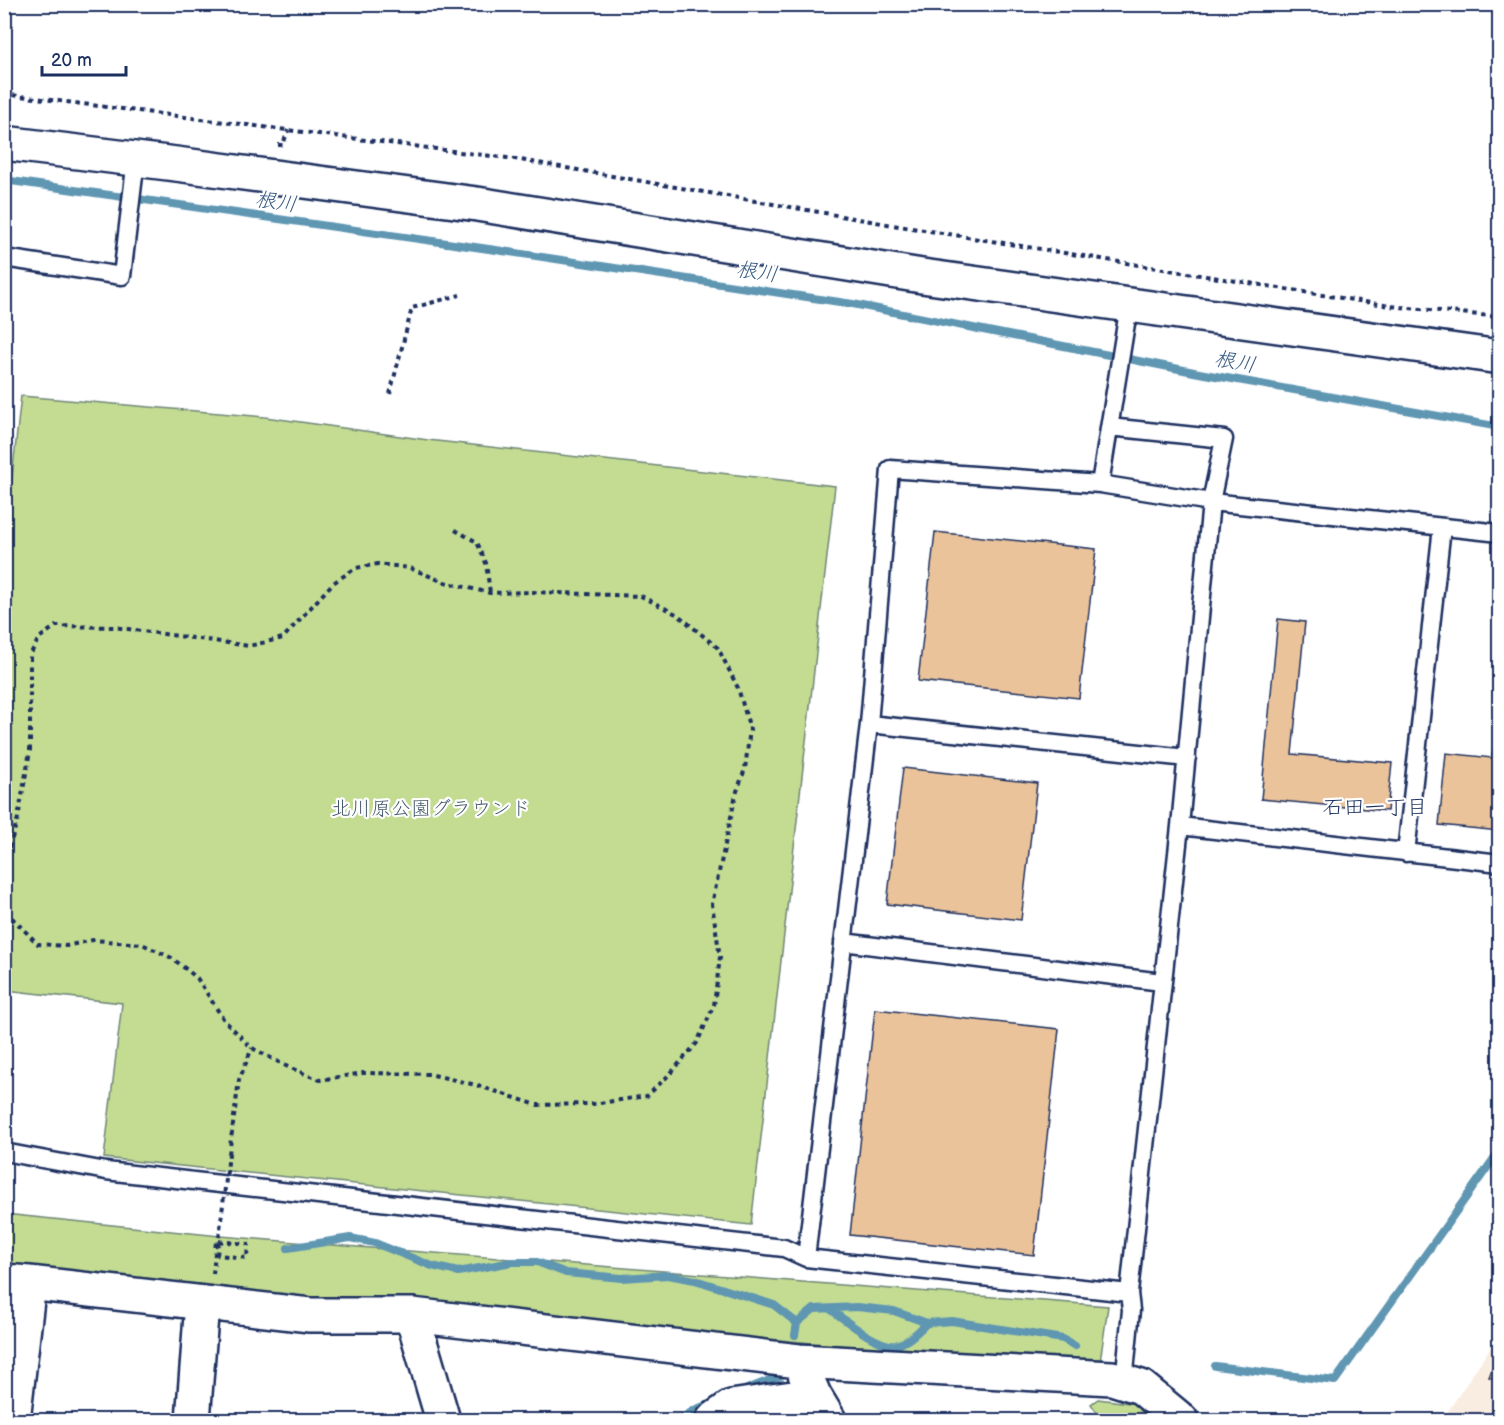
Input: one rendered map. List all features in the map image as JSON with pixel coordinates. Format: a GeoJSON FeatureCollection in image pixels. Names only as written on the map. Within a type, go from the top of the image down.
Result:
{"type":"FeatureCollection","features":[{"type":"Feature","properties":{"kind":"street"},"geometry":{"type":"LineString","coordinates":[[4,143],[135,172],[477,204],[922,276],[1127,319],[1500,357]]}},
{"type":"Feature","properties":{"kind":"street"},"geometry":{"type":"LineString","coordinates":[[13,1420],[17,1282],[310,1315],[412,1315],[799,1361],[1112,1378],[1141,1386],[1181,1420]]}},
{"type":"Feature","properties":{"kind":"street"},"geometry":{"type":"LineString","coordinates":[[193,1420],[202,1304]]}},
{"type":"Feature","properties":{"kind":"street"},"geometry":{"type":"LineString","coordinates":[[412,1315],[442,1420]]}},
{"type":"Feature","properties":{"kind":"street"},"geometry":{"type":"LineString","coordinates":[[713,1420],[731,1407],[822,1408],[799,1361]]}},
{"type":"Feature","properties":{"kind":"lane"},"geometry":{"type":"LineString","coordinates":[[4,258],[122,276],[135,172]]}},
{"type":"Feature","properties":{"kind":"lane"},"geometry":{"type":"LineString","coordinates":[[1100,484],[1127,319]]}},
{"type":"Feature","properties":{"kind":"lane"},"geometry":{"type":"LineString","coordinates":[[1110,427],[1224,440],[1211,502],[1180,826],[1129,1293],[1131,1310],[1124,1382]]}},
{"type":"Feature","properties":{"kind":"lane"},"geometry":{"type":"LineString","coordinates":[[806,1258],[869,724],[891,469],[1100,484],[1211,502],[1500,533]]}},
{"type":"Feature","properties":{"kind":"lane"},"geometry":{"type":"LineString","coordinates":[[1406,852],[1442,527]]}},
{"type":"Feature","properties":{"kind":"lane"},"geometry":{"type":"LineString","coordinates":[[869,724],[1186,758]]}},
{"type":"Feature","properties":{"kind":"lane"},"geometry":{"type":"LineString","coordinates":[[1180,826],[1500,863]]}},
{"type":"Feature","properties":{"kind":"lane"},"geometry":{"type":"LineString","coordinates":[[843,942],[1162,982]]}},
{"type":"Feature","properties":{"kind":"lane"},"geometry":{"type":"LineString","coordinates":[[4,1152],[106,1171],[784,1248],[806,1258],[1129,1293]]}},
{"type":"Feature","properties":{"kind":"path"},"geometry":{"type":"LineString","coordinates":[[4,94],[515,159],[893,225],[1390,306],[1500,317]]}},
{"type":"Feature","properties":{"kind":"path"},"geometry":{"type":"LineString","coordinates":[[390,394],[412,308],[460,295]]}},
{"type":"Feature","properties":{"kind":"path"},"geometry":{"type":"LineString","coordinates":[[455,530],[477,543],[486,563],[490,593]]}},
{"type":"Feature","properties":{"kind":"path"},"geometry":{"type":"LineString","coordinates":[[4,865],[18,818],[30,751],[30,654],[39,638],[56,626],[114,627],[249,646],[283,638],[333,583],[356,568],[378,564],[410,568],[444,582],[490,593],[533,591],[641,596],[678,615],[718,648],[738,688],[750,729],[745,769],[736,794],[712,904],[720,957],[714,1005],[697,1043],[647,1096],[582,1105],[537,1105],[476,1085],[429,1074],[363,1073],[320,1080],[288,1067],[252,1048],[224,1020],[197,978],[172,958],[142,944],[93,940],[66,946],[38,944],[4,907]]}},
{"type":"Feature","properties":{"kind":"path"},"geometry":{"type":"LineString","coordinates":[[214,1262],[216,1241],[248,1244],[247,1258],[217,1255],[229,1154],[239,1080],[252,1048]]}},
{"type":"Feature","properties":{"kind":"shaded area"},"geometry":{"type":"Polygon","coordinates":[[[1499,1335],[1499,1420],[1442,1420],[1499,1335]]]}},
{"type":"Feature","properties":{"kind":"green space","name":"北川原公園グラウンド"},"geometry":{"type":"Polygon","coordinates":[[[21,396],[265,417],[428,440],[835,486],[751,1225],[104,1158],[122,1003],[5,990],[4,550],[21,396]]]}},
{"type":"Feature","properties":{"kind":"green space"},"geometry":{"type":"Polygon","coordinates":[[[4,1214],[220,1236],[1108,1306],[1099,1369],[5,1270],[4,1214]]]}},
{"type":"Feature","properties":{"kind":"green space"},"geometry":{"type":"Polygon","coordinates":[[[1098,1399],[1137,1404],[1155,1420],[1102,1420],[1091,1404],[1098,1399]]]}},
{"type":"Feature","properties":{"kind":"green space"},"geometry":{"type":"Polygon","coordinates":[[[1203,1414],[1251,1420],[1200,1420],[1203,1414]]]}},
{"type":"Feature","properties":{"kind":"building"},"geometry":{"type":"Polygon","coordinates":[[[935,532],[1096,549],[1079,698],[918,681],[935,532]]]}},
{"type":"Feature","properties":{"kind":"building"},"geometry":{"type":"Polygon","coordinates":[[[1278,619],[1305,622],[1292,754],[1392,763],[1387,811],[1261,799],[1278,619]]]}},
{"type":"Feature","properties":{"kind":"building"},"geometry":{"type":"Polygon","coordinates":[[[1500,689],[1500,831],[1439,825],[1446,753],[1492,758],[1500,689]]]}},
{"type":"Feature","properties":{"kind":"building"},"geometry":{"type":"Polygon","coordinates":[[[903,768],[1037,783],[1021,920],[887,904],[903,768]]]}},
{"type":"Feature","properties":{"kind":"building"},"geometry":{"type":"Polygon","coordinates":[[[875,1009],[1059,1029],[1034,1255],[850,1235],[875,1009]]]}},
{"type":"Feature","properties":{"kind":"building"},"geometry":{"type":"Polygon","coordinates":[[[1500,1349],[1500,1381],[1489,1377],[1500,1349]]]}},
{"type":"Feature","properties":{"kind":"waterway","name":"根川"},"geometry":{"type":"LineString","coordinates":[[4,180],[496,250],[853,304],[1199,373],[1500,427]]}},
{"type":"Feature","properties":{"kind":"waterway"},"geometry":{"type":"LineString","coordinates":[[1215,1366],[1335,1381],[1500,1150]]}},
{"type":"Feature","properties":{"kind":"waterway"},"geometry":{"type":"LineString","coordinates":[[288,1248],[350,1238],[375,1243],[432,1266],[458,1272],[512,1262],[537,1262],[566,1273],[622,1278],[668,1275],[695,1280],[774,1305],[797,1323],[814,1309],[857,1307],[894,1311],[927,1323],[952,1321],[1063,1339],[1075,1346]]}},
{"type":"Feature","properties":{"kind":"waterway"},"geometry":{"type":"LineString","coordinates":[[830,1309],[871,1338],[889,1345],[905,1341],[927,1323]]}},
{"type":"Feature","properties":{"kind":"waterway"},"geometry":{"type":"LineString","coordinates":[[795,1335],[797,1323]]}},
{"type":"Feature","properties":{"kind":"waterway"},"geometry":{"type":"LineString","coordinates":[[742,1391],[790,1372]]}},
{"type":"Feature","properties":{"kind":"waterway"},"geometry":{"type":"LineString","coordinates":[[680,1420],[694,1410],[714,1402]]}},
{"type":"Feature","properties":{"kind":"district","name":"石田一丁目"},"geometry":{"type":"Point","coordinates":[1375,807]}}]}
